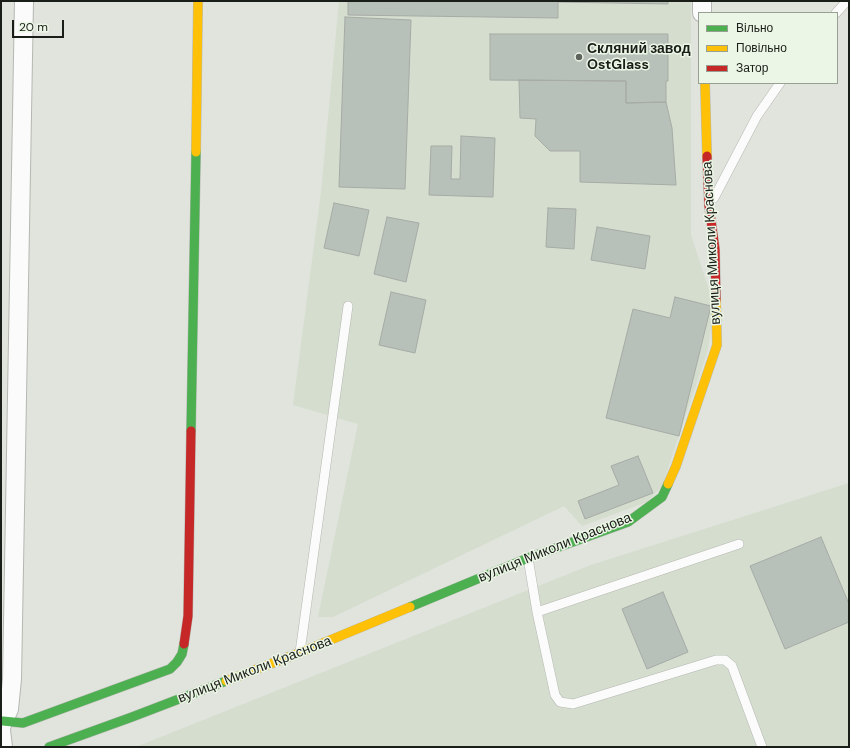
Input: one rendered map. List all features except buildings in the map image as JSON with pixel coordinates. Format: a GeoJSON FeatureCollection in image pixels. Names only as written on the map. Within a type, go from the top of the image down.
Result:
{"type":"FeatureCollection","features":[{"type":"Feature","properties":{"kind":"street"},"geometry":{"type":"LineString","coordinates":[[3,747],[2,726],[9,709],[12,679],[24,1]]}},
{"type":"Feature","properties":{"kind":"street"},"geometry":{"type":"LineString","coordinates":[[2,726],[23,722],[170,669],[182,654],[188,616],[198,1]]}},
{"type":"Feature","properties":{"kind":"street"},"geometry":{"type":"LineString","coordinates":[[702,1],[702,12]]}},
{"type":"Feature","properties":{"kind":"street","name":"вулиця Миколи Краснова"},"geometry":{"type":"LineString","coordinates":[[49,747],[299,653],[528,558],[628,522],[662,497],[676,466],[717,345],[715,249],[709,206],[705,84]]}},
{"type":"Feature","properties":{"kind":"lane"},"geometry":{"type":"LineString","coordinates":[[837,12],[847,1]]}},
{"type":"Feature","properties":{"kind":"lane"},"geometry":{"type":"LineString","coordinates":[[709,206],[756,116],[779,84]]}},
{"type":"Feature","properties":{"kind":"lane"},"geometry":{"type":"LineString","coordinates":[[299,653],[348,306]]}},
{"type":"Feature","properties":{"kind":"lane"},"geometry":{"type":"LineString","coordinates":[[537,612],[738,544]]}},
{"type":"Feature","properties":{"kind":"lane"},"geometry":{"type":"LineString","coordinates":[[528,558],[537,612],[555,695],[560,702],[573,704],[716,660],[725,660],[732,666],[762,747]]}},
{"type":"Feature","properties":{"kind":"shaded area"},"geometry":{"type":"Polygon","coordinates":[[[339,1],[691,1],[691,235],[714,305],[708,350],[662,486],[647,502],[582,526],[564,506],[333,617],[318,617],[358,424],[293,405],[321,192],[339,1]]]}},
{"type":"Feature","properties":{"kind":"shaded area"},"geometry":{"type":"Polygon","coordinates":[[[849,483],[849,747],[136,747],[591,565],[849,483]]]}},
{"type":"Feature","properties":{"kind":"traffic: fast"},"geometry":{"type":"LineString","coordinates":[[191,431],[196,152]]}},
{"type":"Feature","properties":{"kind":"traffic: fast"},"geometry":{"type":"LineString","coordinates":[[410,607],[528,558],[628,522],[662,497],[668,484]]}},
{"type":"Feature","properties":{"kind":"traffic: fast"},"geometry":{"type":"LineString","coordinates":[[3,721],[23,723],[170,669],[182,654],[184,644]]}},
{"type":"Feature","properties":{"kind":"traffic: fast"},"geometry":{"type":"LineString","coordinates":[[49,747],[226,681]]}},
{"type":"Feature","properties":{"kind":"traffic: slow"},"geometry":{"type":"LineString","coordinates":[[196,152],[198,1]]}},
{"type":"Feature","properties":{"kind":"traffic: slow"},"geometry":{"type":"LineString","coordinates":[[705,84],[707,156]]}},
{"type":"Feature","properties":{"kind":"traffic: slow"},"geometry":{"type":"LineString","coordinates":[[668,484],[676,466],[717,345],[716,300]]}},
{"type":"Feature","properties":{"kind":"traffic: slow"},"geometry":{"type":"LineString","coordinates":[[226,681],[299,653],[410,607]]}},
{"type":"Feature","properties":{"kind":"traffic: jam"},"geometry":{"type":"LineString","coordinates":[[707,156],[709,206],[715,249],[716,300]]}},
{"type":"Feature","properties":{"kind":"traffic: jam"},"geometry":{"type":"LineString","coordinates":[[184,644],[188,616],[191,431]]}},
{"type":"Feature","properties":{"kind":"place","name":"Скляний завод OstGlass"},"geometry":{"type":"Point","coordinates":[579,57]}}]}
